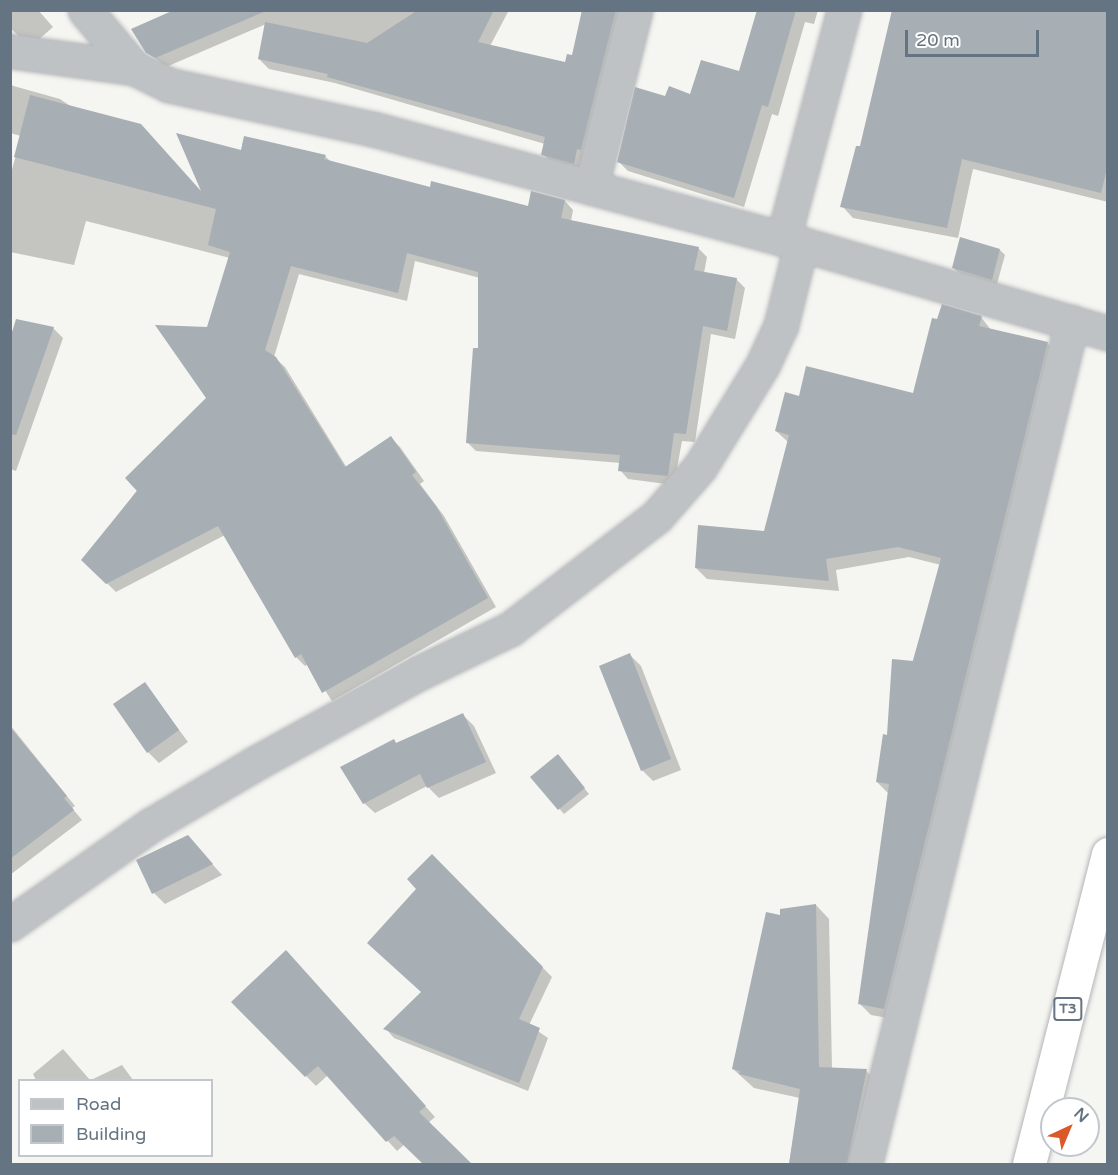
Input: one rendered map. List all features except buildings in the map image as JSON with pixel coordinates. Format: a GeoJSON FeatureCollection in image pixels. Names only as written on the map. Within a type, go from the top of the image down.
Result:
{"type":"FeatureCollection","features":[{"type":"Feature","properties":{"kind":"highway","name":"T3"},"geometry":{"type":"LineString","coordinates":[[1029,1164],[1107,854]]}},
{"type":"Feature","properties":{"kind":"street"},"geometry":{"type":"LineString","coordinates":[[85,10],[134,68]]}},
{"type":"Feature","properties":{"kind":"street"},"geometry":{"type":"LineString","coordinates":[[591,187],[635,10]]}},
{"type":"Feature","properties":{"kind":"street"},"geometry":{"type":"LineString","coordinates":[[10,924],[151,825],[254,764],[419,673],[510,629],[657,516],[700,467],[763,364],[781,325],[792,241],[844,10]]}},
{"type":"Feature","properties":{"kind":"street"},"geometry":{"type":"LineString","coordinates":[[10,51],[134,68],[169,85],[373,129],[792,241],[1107,333]]}},
{"type":"Feature","properties":{"kind":"street"},"geometry":{"type":"LineString","coordinates":[[866,1164],[1072,322]]}}]}
